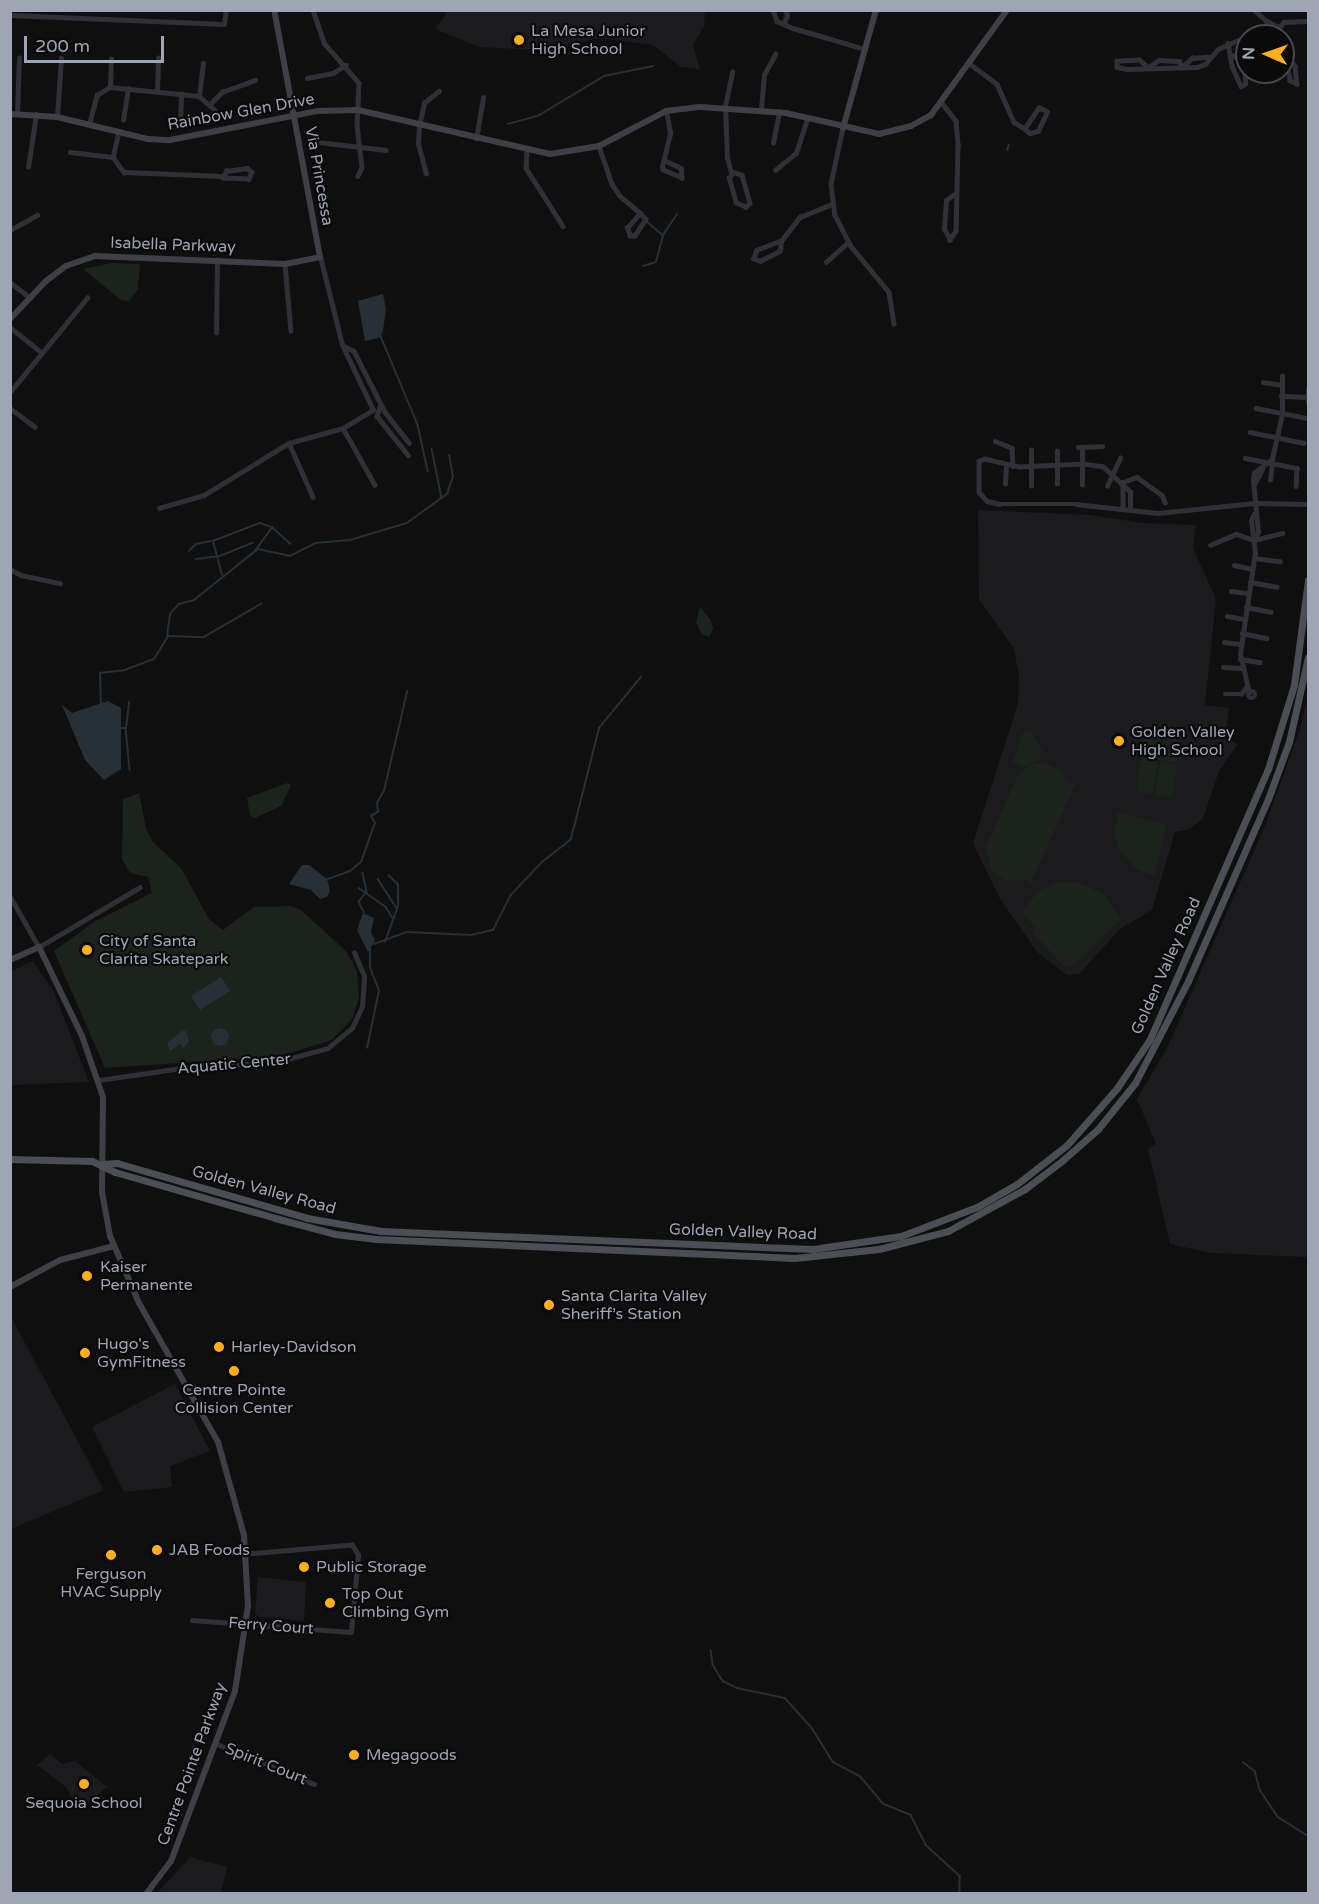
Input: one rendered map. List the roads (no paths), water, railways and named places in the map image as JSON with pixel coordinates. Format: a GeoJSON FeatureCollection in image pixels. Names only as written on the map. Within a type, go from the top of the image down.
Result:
{"type":"FeatureCollection","features":[{"type":"Feature","properties":{"kind":"main road","name":"Golden Valley Road"},"geometry":{"type":"LineString","coordinates":[[10,1159],[61,1158],[103,1164],[117,1163],[307,1218],[381,1231],[813,1249],[901,1236],[977,1207],[1017,1184],[1067,1145],[1118,1088],[1150,1039],[1268,769],[1294,685],[1308,580]]}},
{"type":"Feature","properties":{"kind":"main road","name":"Golden Valley Road"},"geometry":{"type":"LineString","coordinates":[[103,1164],[115,1172],[275,1218],[335,1234],[376,1239],[795,1258],[879,1249],[948,1231],[1007,1200],[1063,1160],[1098,1129],[1135,1083],[1183,991],[1268,799],[1289,742],[1308,657]]}},
{"type":"Feature","properties":{"kind":"street"},"geometry":{"type":"LineString","coordinates":[[27,10],[27,17]]}},
{"type":"Feature","properties":{"kind":"street"},"geometry":{"type":"LineString","coordinates":[[10,15],[224,24],[226,10]]}},
{"type":"Feature","properties":{"kind":"street","name":"Via Princessa"},"geometry":{"type":"LineString","coordinates":[[274,10],[320,257],[342,345],[373,410],[343,428]]}},
{"type":"Feature","properties":{"kind":"street"},"geometry":{"type":"LineString","coordinates":[[313,10],[325,44],[346,65],[359,83],[358,110],[362,147],[358,176]]}},
{"type":"Feature","properties":{"kind":"street"},"geometry":{"type":"LineString","coordinates":[[773,10],[777,21],[865,48]]}},
{"type":"Feature","properties":{"kind":"street"},"geometry":{"type":"LineString","coordinates":[[784,22],[787,16],[785,10]]}},
{"type":"Feature","properties":{"kind":"street"},"geometry":{"type":"LineString","coordinates":[[876,10],[832,171],[833,204],[848,242],[889,292],[894,324]]}},
{"type":"Feature","properties":{"kind":"street","name":"Rainbow Glen Drive"},"geometry":{"type":"LineString","coordinates":[[14,114],[57,117],[119,132],[170,140],[332,109],[358,110],[527,151],[567,154],[598,146],[666,111],[725,106],[779,112],[870,134],[894,132],[921,121],[942,103],[1006,10]]}},
{"type":"Feature","properties":{"kind":"street"},"geometry":{"type":"LineString","coordinates":[[1254,10],[1263,13],[1271,22],[1308,21]]}},
{"type":"Feature","properties":{"kind":"street"},"geometry":{"type":"LineString","coordinates":[[1208,57],[1205,64],[1191,68],[1183,65],[1179,61],[1159,60],[1148,66],[1142,69],[1117,67],[1117,61],[1139,60],[1148,66],[1162,70],[1179,69],[1183,65],[1192,58],[1208,57],[1235,40]]}},
{"type":"Feature","properties":{"kind":"street"},"geometry":{"type":"LineString","coordinates":[[1228,43],[1233,56],[1232,66],[1241,86],[1245,84],[1245,76],[1240,60],[1233,56]]}},
{"type":"Feature","properties":{"kind":"street"},"geometry":{"type":"LineString","coordinates":[[761,109],[764,75],[775,54]]}},
{"type":"Feature","properties":{"kind":"street"},"geometry":{"type":"LineString","coordinates":[[14,114],[19,58]]}},
{"type":"Feature","properties":{"kind":"street"},"geometry":{"type":"LineString","coordinates":[[57,117],[61,58]]}},
{"type":"Feature","properties":{"kind":"street"},"geometry":{"type":"LineString","coordinates":[[157,91],[159,58]]}},
{"type":"Feature","properties":{"kind":"street"},"geometry":{"type":"LineString","coordinates":[[110,87],[111,59]]}},
{"type":"Feature","properties":{"kind":"street"},"geometry":{"type":"LineString","coordinates":[[199,96],[202,63]]}},
{"type":"Feature","properties":{"kind":"street"},"geometry":{"type":"LineString","coordinates":[[969,63],[997,84],[1014,122],[1025,129],[1038,131],[1047,112],[1039,108],[1025,129]]}},
{"type":"Feature","properties":{"kind":"street"},"geometry":{"type":"LineString","coordinates":[[307,78],[333,73],[346,65]]}},
{"type":"Feature","properties":{"kind":"street"},"geometry":{"type":"LineString","coordinates":[[731,173],[742,175],[750,203],[746,207],[736,203],[727,158],[725,106],[732,72]]}},
{"type":"Feature","properties":{"kind":"street"},"geometry":{"type":"LineString","coordinates":[[211,103],[222,92],[255,80]]}},
{"type":"Feature","properties":{"kind":"street"},"geometry":{"type":"LineString","coordinates":[[88,124],[97,94],[110,87],[199,96],[211,103],[215,110]]}},
{"type":"Feature","properties":{"kind":"street"},"geometry":{"type":"LineString","coordinates":[[123,120],[128,88]]}},
{"type":"Feature","properties":{"kind":"street"},"geometry":{"type":"LineString","coordinates":[[426,174],[418,144],[418,125],[424,103],[439,91]]}},
{"type":"Feature","properties":{"kind":"street"},"geometry":{"type":"LineString","coordinates":[[180,125],[181,94]]}},
{"type":"Feature","properties":{"kind":"street"},"geometry":{"type":"LineString","coordinates":[[476,139],[483,98]]}},
{"type":"Feature","properties":{"kind":"street"},"geometry":{"type":"LineString","coordinates":[[942,103],[956,121],[956,193],[956,231],[950,240],[944,230],[946,200],[956,193]]}},
{"type":"Feature","properties":{"kind":"street"},"geometry":{"type":"LineString","coordinates":[[664,160],[681,168],[682,178],[663,170],[664,160],[670,133],[666,111]]}},
{"type":"Feature","properties":{"kind":"street"},"geometry":{"type":"LineString","coordinates":[[773,143],[779,112]]}},
{"type":"Feature","properties":{"kind":"street"},"geometry":{"type":"LineString","coordinates":[[28,167],[36,115]]}},
{"type":"Feature","properties":{"kind":"street"},"geometry":{"type":"LineString","coordinates":[[775,170],[796,153],[807,118]]}},
{"type":"Feature","properties":{"kind":"street"},"geometry":{"type":"LineString","coordinates":[[119,132],[113,157],[118,169],[134,174],[222,176],[227,181],[248,179],[253,173],[247,168],[226,171],[222,176]]}},
{"type":"Feature","properties":{"kind":"street"},"geometry":{"type":"LineString","coordinates":[[318,142],[386,150]]}},
{"type":"Feature","properties":{"kind":"street"},"geometry":{"type":"LineString","coordinates":[[598,146],[612,184],[640,213],[646,223],[630,236],[627,228],[640,213]]}},
{"type":"Feature","properties":{"kind":"street"},"geometry":{"type":"LineString","coordinates":[[527,151],[526,168],[541,187],[551,212],[563,226]]}},
{"type":"Feature","properties":{"kind":"street"},"geometry":{"type":"LineString","coordinates":[[70,152],[113,157]]}},
{"type":"Feature","properties":{"kind":"street"},"geometry":{"type":"LineString","coordinates":[[781,241],[780,251],[760,261],[754,258],[756,250],[781,241],[800,217],[833,204]]}},
{"type":"Feature","properties":{"kind":"street"},"geometry":{"type":"LineString","coordinates":[[10,230],[37,215]]}},
{"type":"Feature","properties":{"kind":"street"},"geometry":{"type":"LineString","coordinates":[[826,262],[848,242]]}},
{"type":"Feature","properties":{"kind":"street","name":"Isabella Parkway"},"geometry":{"type":"LineString","coordinates":[[10,319],[29,297],[66,266],[95,256],[285,264],[320,257]]}},
{"type":"Feature","properties":{"kind":"street"},"geometry":{"type":"LineString","coordinates":[[216,333],[217,260]]}},
{"type":"Feature","properties":{"kind":"street"},"geometry":{"type":"LineString","coordinates":[[285,264],[291,331]]}},
{"type":"Feature","properties":{"kind":"street"},"geometry":{"type":"LineString","coordinates":[[10,282],[29,297]]}},
{"type":"Feature","properties":{"kind":"street"},"geometry":{"type":"LineString","coordinates":[[10,392],[87,298]]}},
{"type":"Feature","properties":{"kind":"street"},"geometry":{"type":"LineString","coordinates":[[10,327],[41,352]]}},
{"type":"Feature","properties":{"kind":"street","name":"Via Princessa"},"geometry":{"type":"LineString","coordinates":[[342,345],[356,354],[381,405],[409,443]]}},
{"type":"Feature","properties":{"kind":"street"},"geometry":{"type":"LineString","coordinates":[[1270,480],[1270,464],[1278,438],[1282,413],[1282,376]]}},
{"type":"Feature","properties":{"kind":"street"},"geometry":{"type":"LineString","coordinates":[[1263,382],[1281,385]]}},
{"type":"Feature","properties":{"kind":"street"},"geometry":{"type":"LineString","coordinates":[[1308,389],[1308,402]]}},
{"type":"Feature","properties":{"kind":"street"},"geometry":{"type":"LineString","coordinates":[[1281,396],[1308,397]]}},
{"type":"Feature","properties":{"kind":"street","name":"Via Princessa"},"geometry":{"type":"LineString","coordinates":[[381,405],[377,416],[408,455]]}},
{"type":"Feature","properties":{"kind":"street"},"geometry":{"type":"LineString","coordinates":[[10,408],[35,427]]}},
{"type":"Feature","properties":{"kind":"street"},"geometry":{"type":"LineString","coordinates":[[1256,408],[1307,418]]}},
{"type":"Feature","properties":{"kind":"street"},"geometry":{"type":"LineString","coordinates":[[159,508],[226,484],[289,443],[343,428],[375,485]]}},
{"type":"Feature","properties":{"kind":"street"},"geometry":{"type":"LineString","coordinates":[[1250,432],[1304,443]]}},
{"type":"Feature","properties":{"kind":"street"},"geometry":{"type":"LineString","coordinates":[[996,441],[1012,448],[1013,466]]}},
{"type":"Feature","properties":{"kind":"street"},"geometry":{"type":"LineString","coordinates":[[289,443],[313,497]]}},
{"type":"Feature","properties":{"kind":"street"},"geometry":{"type":"LineString","coordinates":[[1082,485],[1080,447],[1102,446]]}},
{"type":"Feature","properties":{"kind":"street"},"geometry":{"type":"LineString","coordinates":[[1030,486],[1031,450]]}},
{"type":"Feature","properties":{"kind":"street"},"geometry":{"type":"LineString","coordinates":[[1057,451],[1057,484]]}},
{"type":"Feature","properties":{"kind":"street"},"geometry":{"type":"LineString","coordinates":[[1107,486],[1120,458]]}},
{"type":"Feature","properties":{"kind":"street"},"geometry":{"type":"LineString","coordinates":[[1245,458],[1297,468],[1296,486]]}},
{"type":"Feature","properties":{"kind":"street"},"geometry":{"type":"LineString","coordinates":[[1130,510],[1131,497],[1123,482],[1112,471],[1081,464],[1031,468],[1006,465],[985,459],[979,461],[978,488],[987,501],[1158,513],[1253,503],[1308,504]]}},
{"type":"Feature","properties":{"kind":"street"},"geometry":{"type":"LineString","coordinates":[[1249,693],[1240,659],[1254,558],[1254,540],[1258,532],[1253,503],[1255,483],[1262,469],[1270,464]]}},
{"type":"Feature","properties":{"kind":"street"},"geometry":{"type":"LineString","coordinates":[[1005,484],[1006,465]]}},
{"type":"Feature","properties":{"kind":"street"},"geometry":{"type":"LineString","coordinates":[[1123,482],[1137,477],[1162,495],[1165,502]]}},
{"type":"Feature","properties":{"kind":"street"},"geometry":{"type":"LineString","coordinates":[[1123,482],[1123,509]]}},
{"type":"Feature","properties":{"kind":"street"},"geometry":{"type":"LineString","coordinates":[[1210,545],[1236,534],[1254,540],[1282,533]]}},
{"type":"Feature","properties":{"kind":"street"},"geometry":{"type":"LineString","coordinates":[[1254,558],[1280,561]]}},
{"type":"Feature","properties":{"kind":"street"},"geometry":{"type":"LineString","coordinates":[[1234,565],[1252,568]]}},
{"type":"Feature","properties":{"kind":"street"},"geometry":{"type":"LineString","coordinates":[[10,569],[21,575],[60,582]]}},
{"type":"Feature","properties":{"kind":"street"},"geometry":{"type":"LineString","coordinates":[[1250,582],[1277,586]]}},
{"type":"Feature","properties":{"kind":"street"},"geometry":{"type":"LineString","coordinates":[[1231,591],[1248,593]]}},
{"type":"Feature","properties":{"kind":"street"},"geometry":{"type":"LineString","coordinates":[[1246,607],[1271,612]]}},
{"type":"Feature","properties":{"kind":"street"},"geometry":{"type":"LineString","coordinates":[[1227,615],[1244,619]]}},
{"type":"Feature","properties":{"kind":"street"},"geometry":{"type":"LineString","coordinates":[[1242,633],[1266,638]]}},
{"type":"Feature","properties":{"kind":"street"},"geometry":{"type":"LineString","coordinates":[[1224,642],[1241,644]]}},
{"type":"Feature","properties":{"kind":"street"},"geometry":{"type":"LineString","coordinates":[[1240,659],[1260,662]]}},
{"type":"Feature","properties":{"kind":"street"},"geometry":{"type":"LineString","coordinates":[[1223,667],[1241,668]]}},
{"type":"Feature","properties":{"kind":"street"},"geometry":{"type":"LineString","coordinates":[[1225,693],[1240,694],[1246,687]]}},
{"type":"Feature","properties":{"kind":"street"},"geometry":{"type":"LineString","coordinates":[[10,960],[39,946],[140,886]]}},
{"type":"Feature","properties":{"kind":"street","name":"Centre Pointe Parkway"},"geometry":{"type":"LineString","coordinates":[[10,896],[62,987],[99,1080],[104,1109],[103,1203],[114,1246],[142,1310],[218,1442],[236,1497],[246,1554],[247,1623],[239,1675],[217,1744],[171,1861],[146,1893]]}},
{"type":"Feature","properties":{"kind":"street","name":"Aquatic Center"},"geometry":{"type":"LineString","coordinates":[[99,1080],[188,1067],[273,1063],[328,1048],[352,1028],[362,1007],[364,976],[354,953]]}},
{"type":"Feature","properties":{"kind":"street"},"geometry":{"type":"LineString","coordinates":[[10,1287],[60,1260],[114,1246]]}},
{"type":"Feature","properties":{"kind":"street","name":"Ferry Court"},"geometry":{"type":"LineString","coordinates":[[192,1620],[351,1632],[358,1555],[352,1545],[246,1554]]}},
{"type":"Feature","properties":{"kind":"street","name":"Spirit Court"},"geometry":{"type":"LineString","coordinates":[[217,1744],[314,1784]]}},
{"type":"Feature","properties":{"kind":"waterway"},"geometry":{"type":"LineString","coordinates":[[508,124],[538,116],[604,76],[653,66]]}},
{"type":"Feature","properties":{"kind":"waterway"},"geometry":{"type":"LineString","coordinates":[[1007,150],[1009,145]]}},
{"type":"Feature","properties":{"kind":"waterway"},"geometry":{"type":"LineString","coordinates":[[663,235],[677,214]]}},
{"type":"Feature","properties":{"kind":"waterway"},"geometry":{"type":"LineString","coordinates":[[643,266],[656,262],[663,236],[646,221]]}},
{"type":"Feature","properties":{"kind":"waterway"},"geometry":{"type":"LineString","coordinates":[[380,334],[418,425],[428,471]]}},
{"type":"Feature","properties":{"kind":"waterway"},"geometry":{"type":"LineString","coordinates":[[432,449],[442,498]]}},
{"type":"Feature","properties":{"kind":"waterway"},"geometry":{"type":"LineString","coordinates":[[101,704],[100,673],[125,670],[154,659],[167,638],[170,614],[179,604],[194,600],[258,549],[290,556],[315,543],[350,540],[407,523],[447,494],[453,477],[449,455]]}},
{"type":"Feature","properties":{"kind":"waterway"},"geometry":{"type":"LineString","coordinates":[[222,575],[213,541],[260,523],[272,527],[291,544]]}},
{"type":"Feature","properties":{"kind":"waterway"},"geometry":{"type":"LineString","coordinates":[[255,551],[272,528]]}},
{"type":"Feature","properties":{"kind":"waterway"},"geometry":{"type":"LineString","coordinates":[[189,551],[196,544],[211,541]]}},
{"type":"Feature","properties":{"kind":"waterway"},"geometry":{"type":"LineString","coordinates":[[196,559],[220,556],[253,543]]}},
{"type":"Feature","properties":{"kind":"waterway"},"geometry":{"type":"LineString","coordinates":[[169,636],[204,637],[261,604]]}},
{"type":"Feature","properties":{"kind":"waterway"},"geometry":{"type":"LineString","coordinates":[[374,944],[407,932],[471,935],[493,930],[510,896],[542,862],[571,839],[599,728],[641,677]]}},
{"type":"Feature","properties":{"kind":"waterway"},"geometry":{"type":"LineString","coordinates":[[328,879],[350,871],[361,862],[375,823],[371,816],[378,812],[377,803],[384,791],[407,692]]}},
{"type":"Feature","properties":{"kind":"waterway"},"geometry":{"type":"LineString","coordinates":[[120,728],[126,728],[129,702]]}},
{"type":"Feature","properties":{"kind":"waterway"},"geometry":{"type":"LineString","coordinates":[[126,729],[130,770]]}},
{"type":"Feature","properties":{"kind":"waterway"},"geometry":{"type":"LineString","coordinates":[[363,873],[367,892],[359,902],[364,912]]}},
{"type":"Feature","properties":{"kind":"waterway"},"geometry":{"type":"LineString","coordinates":[[385,942],[398,906],[398,885],[389,876]]}},
{"type":"Feature","properties":{"kind":"waterway"},"geometry":{"type":"LineString","coordinates":[[378,879],[397,908]]}},
{"type":"Feature","properties":{"kind":"waterway"},"geometry":{"type":"LineString","coordinates":[[359,888],[386,907],[393,918]]}},
{"type":"Feature","properties":{"kind":"waterway"},"geometry":{"type":"LineString","coordinates":[[367,1048],[379,991],[370,968],[370,949]]}},
{"type":"Feature","properties":{"kind":"waterway"},"geometry":{"type":"LineString","coordinates":[[711,1650],[713,1665],[723,1681],[737,1688],[785,1698],[812,1728],[833,1762],[861,1777],[884,1804],[911,1815],[926,1845],[960,1876],[960,1894]]}},
{"type":"Feature","properties":{"kind":"waterway"},"geometry":{"type":"LineString","coordinates":[[1243,1762],[1255,1771],[1260,1790],[1278,1817],[1308,1836]]}},
{"type":"Feature","properties":{"kind":"place","name":"La Mesa Junior High School"},"geometry":{"type":"Point","coordinates":[519,40]}},
{"type":"Feature","properties":{"kind":"place","name":"Golden Valley High School"},"geometry":{"type":"Point","coordinates":[1119,741]}},
{"type":"Feature","properties":{"kind":"place","name":"City of Santa Clarita Skatepark"},"geometry":{"type":"Point","coordinates":[87,950]}},
{"type":"Feature","properties":{"kind":"place","name":"Kaiser Permanente"},"geometry":{"type":"Point","coordinates":[87,1276]}},
{"type":"Feature","properties":{"kind":"place","name":"Santa Clarita Valley Sheriff’s Station"},"geometry":{"type":"Point","coordinates":[549,1305]}},
{"type":"Feature","properties":{"kind":"place","name":"Harley-Davidson"},"geometry":{"type":"Point","coordinates":[219,1347]}},
{"type":"Feature","properties":{"kind":"place","name":"Hugo's GymFitness"},"geometry":{"type":"Point","coordinates":[85,1353]}},
{"type":"Feature","properties":{"kind":"place","name":"Centre Pointe Collision Center"},"geometry":{"type":"Point","coordinates":[234,1371]}},
{"type":"Feature","properties":{"kind":"place","name":"JAB Foods"},"geometry":{"type":"Point","coordinates":[157,1550]}},
{"type":"Feature","properties":{"kind":"place","name":"Ferguson HVAC Supply"},"geometry":{"type":"Point","coordinates":[111,1555]}},
{"type":"Feature","properties":{"kind":"place","name":"Public Storage"},"geometry":{"type":"Point","coordinates":[304,1567]}},
{"type":"Feature","properties":{"kind":"place","name":"Top Out Climbing Gym"},"geometry":{"type":"Point","coordinates":[330,1603]}},
{"type":"Feature","properties":{"kind":"place","name":"Megagoods"},"geometry":{"type":"Point","coordinates":[354,1755]}},
{"type":"Feature","properties":{"kind":"place","name":"Sequoia School"},"geometry":{"type":"Point","coordinates":[84,1784]}}]}
